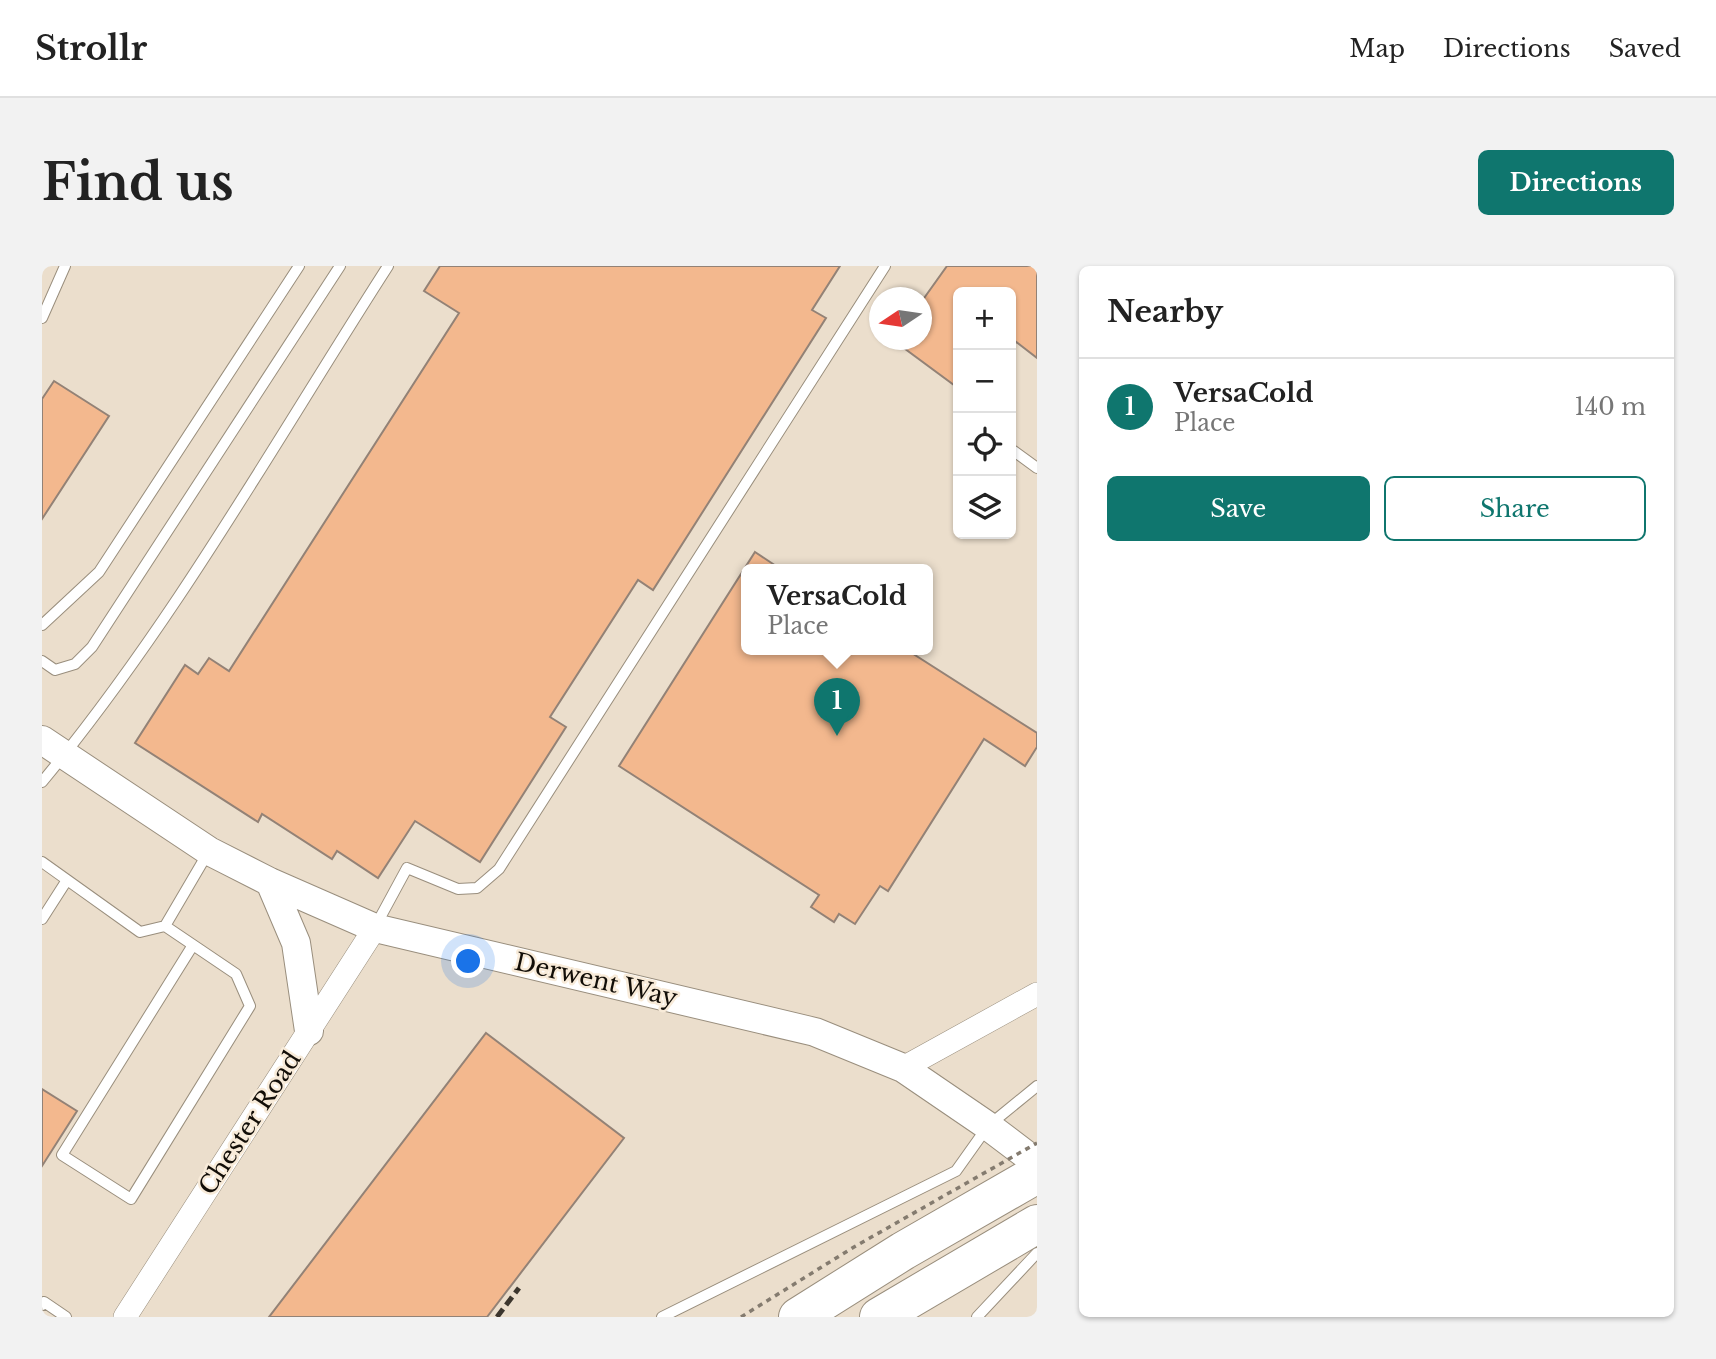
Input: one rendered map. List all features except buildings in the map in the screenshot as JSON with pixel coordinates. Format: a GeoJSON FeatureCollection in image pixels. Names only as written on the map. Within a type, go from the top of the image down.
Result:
{"type":"FeatureCollection","features":[{"type":"Feature","properties":{"kind":"highway"},"geometry":{"type":"LineString","coordinates":[[798,1317],[1037,1174]]}},
{"type":"Feature","properties":{"kind":"highway"},"geometry":{"type":"LineString","coordinates":[[879,1317],[1037,1224]]}},
{"type":"Feature","properties":{"kind":"street","name":"Derwent Way"},"geometry":{"type":"LineString","coordinates":[[53,747],[209,851],[270,882],[375,928],[815,1032],[903,1068],[1037,1163]]}},
{"type":"Feature","properties":{"kind":"street"},"geometry":{"type":"LineString","coordinates":[[270,882],[296,943],[309,1031]]}},
{"type":"Feature","properties":{"kind":"street","name":"Chester Road"},"geometry":{"type":"LineString","coordinates":[[125,1317],[375,928]]}},
{"type":"Feature","properties":{"kind":"street"},"geometry":{"type":"LineString","coordinates":[[903,1068],[1037,994]]}},
{"type":"Feature","properties":{"kind":"lane"},"geometry":{"type":"LineString","coordinates":[[42,318],[65,266]]}},
{"type":"Feature","properties":{"kind":"lane"},"geometry":{"type":"LineString","coordinates":[[42,625],[99,572],[299,266]]}},
{"type":"Feature","properties":{"kind":"lane"},"geometry":{"type":"LineString","coordinates":[[42,661],[55,670],[75,664],[92,647],[341,266]]}},
{"type":"Feature","properties":{"kind":"lane"},"geometry":{"type":"LineString","coordinates":[[42,782],[53,747],[136,658],[205,556],[387,266]]}},
{"type":"Feature","properties":{"kind":"lane"},"geometry":{"type":"LineString","coordinates":[[375,928],[407,868],[458,889],[477,888],[499,869],[885,266]]}},
{"type":"Feature","properties":{"kind":"lane"},"geometry":{"type":"LineString","coordinates":[[1016,453],[1037,468]]}},
{"type":"Feature","properties":{"kind":"lane"},"geometry":{"type":"LineString","coordinates":[[42,862],[140,932],[165,926],[209,851]]}},
{"type":"Feature","properties":{"kind":"lane"},"geometry":{"type":"LineString","coordinates":[[42,919],[67,880]]}},
{"type":"Feature","properties":{"kind":"lane"},"geometry":{"type":"LineString","coordinates":[[165,926],[236,974],[250,1006],[131,1199],[62,1155],[193,945]]}},
{"type":"Feature","properties":{"kind":"lane"},"geometry":{"type":"LineString","coordinates":[[662,1317],[956,1171],[988,1126],[1037,1086]]}},
{"type":"Feature","properties":{"kind":"lane"},"geometry":{"type":"LineString","coordinates":[[977,1317],[1037,1253]]}},
{"type":"Feature","properties":{"kind":"lane"},"geometry":{"type":"LineString","coordinates":[[42,1305],[44,1302],[66,1317]]}},
{"type":"Feature","properties":{"kind":"path"},"geometry":{"type":"LineString","coordinates":[[741,1317],[854,1247],[1037,1143]]}},
{"type":"Feature","properties":{"kind":"railway"},"geometry":{"type":"LineString","coordinates":[[497,1317],[519,1288]]}},
{"type":"Feature","properties":{"kind":"place","name":"VersaCold"},"geometry":{"type":"Point","coordinates":[837,736]}}]}
